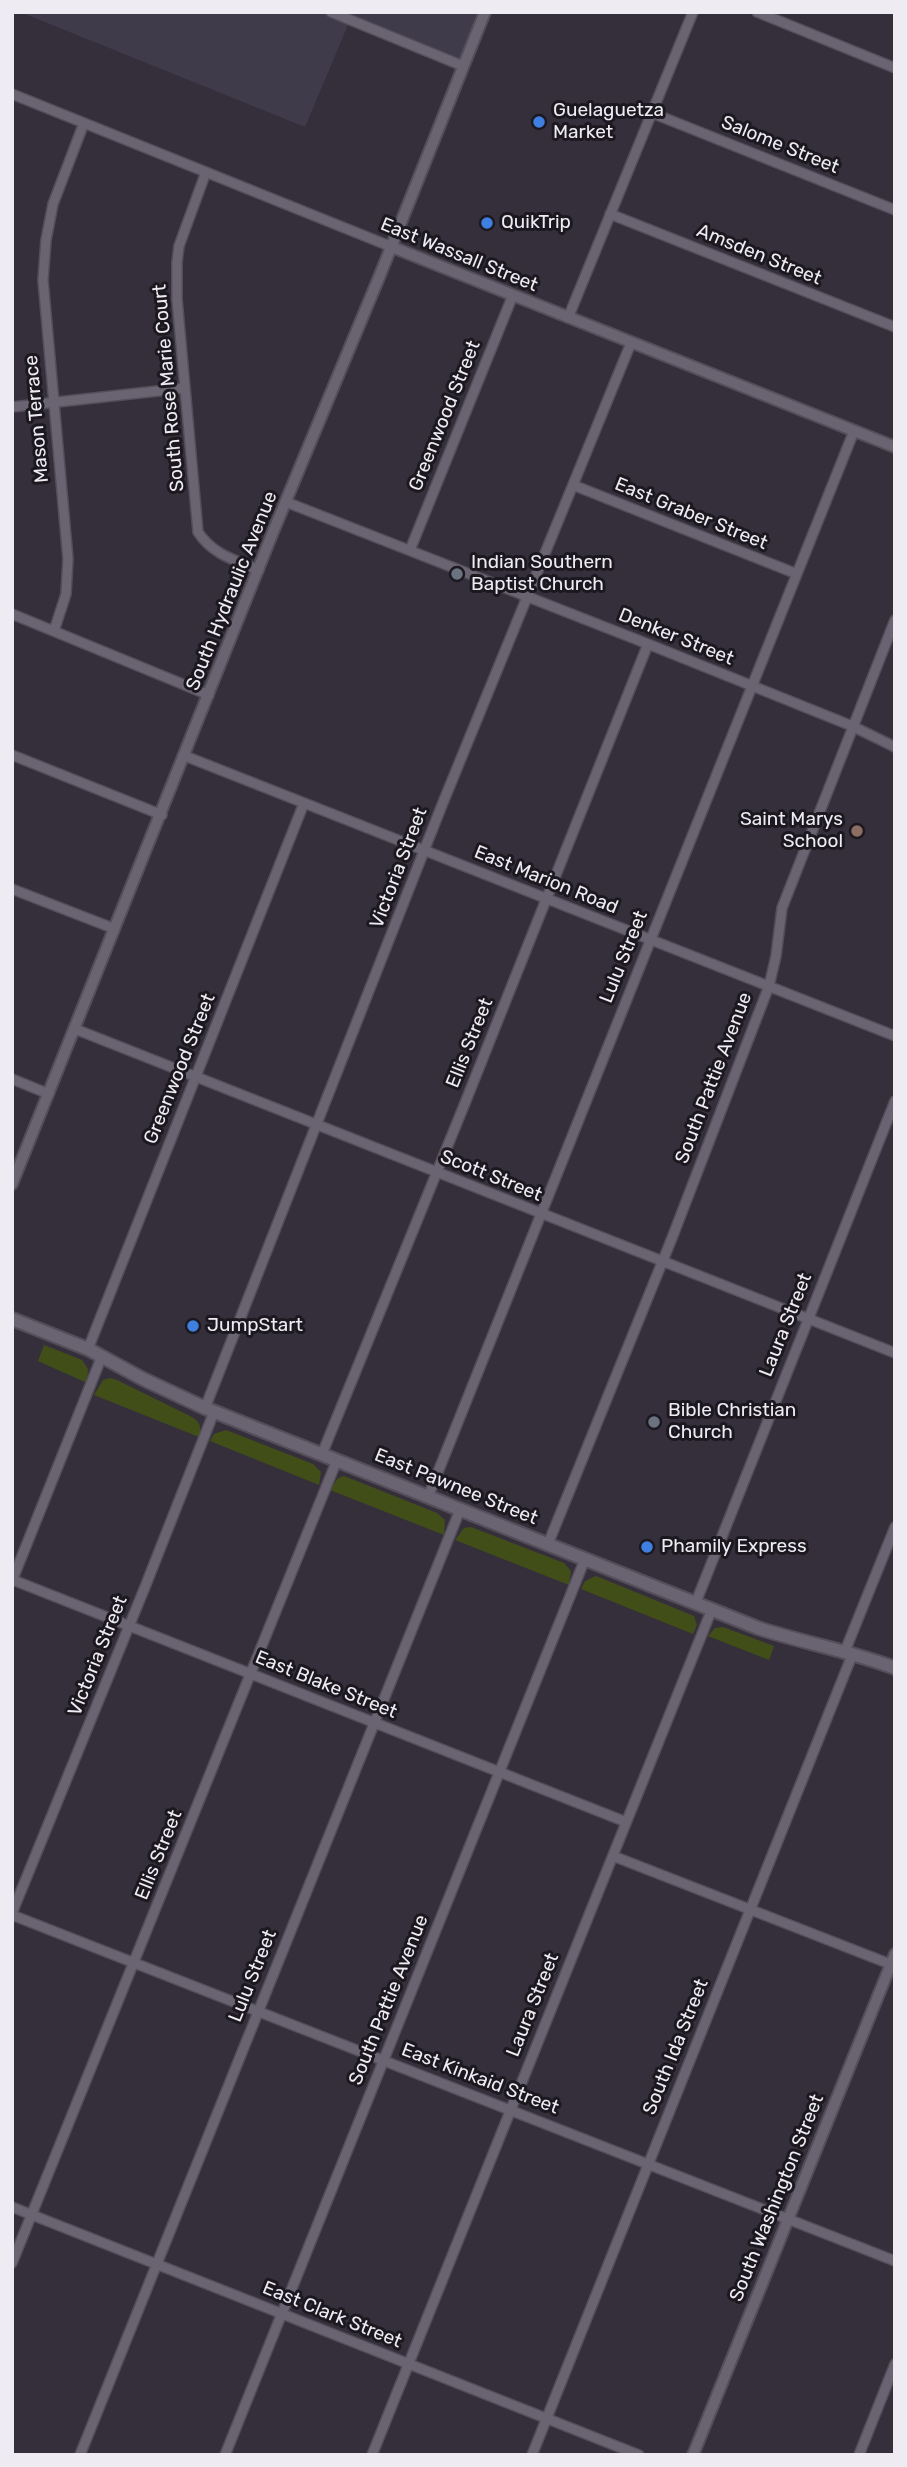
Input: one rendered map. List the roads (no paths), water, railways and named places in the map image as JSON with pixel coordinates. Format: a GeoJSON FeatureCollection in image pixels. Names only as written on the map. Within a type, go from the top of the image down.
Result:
{"type":"FeatureCollection","features":[{"type":"Feature","properties":{"kind":"main road","name":"East Pawnee Street"},"geometry":{"type":"LineString","coordinates":[[12,1319],[88,1349],[209,1410],[460,1510],[794,1639],[849,1652],[895,1668]]}},
{"type":"Feature","properties":{"kind":"street"},"geometry":{"type":"LineString","coordinates":[[331,12],[463,66]]}},
{"type":"Feature","properties":{"kind":"street","name":"South Hydraulic Avenue"},"geometry":{"type":"LineString","coordinates":[[12,1184],[485,12]]}},
{"type":"Feature","properties":{"kind":"street"},"geometry":{"type":"LineString","coordinates":[[568,318],[693,12]]}},
{"type":"Feature","properties":{"kind":"street"},"geometry":{"type":"LineString","coordinates":[[757,12],[895,68]]}},
{"type":"Feature","properties":{"kind":"street","name":"East Wassall Street"},"geometry":{"type":"LineString","coordinates":[[12,94],[895,447]]}},
{"type":"Feature","properties":{"kind":"street","name":"Salome Street"},"geometry":{"type":"LineString","coordinates":[[652,113],[895,210]]}},
{"type":"Feature","properties":{"kind":"street","name":"Mason Terrace"},"geometry":{"type":"LineString","coordinates":[[54,631],[66,594],[68,578],[44,298],[46,240],[53,204],[84,122]]}},
{"type":"Feature","properties":{"kind":"street","name":"South Rose Marie Court"},"geometry":{"type":"LineString","coordinates":[[206,172],[183,233],[177,262],[198,532],[218,554],[259,570]]}},
{"type":"Feature","properties":{"kind":"street","name":"Amsden Street"},"geometry":{"type":"LineString","coordinates":[[610,214],[895,327]]}},
{"type":"Feature","properties":{"kind":"street","name":"Greenwood Street"},"geometry":{"type":"LineString","coordinates":[[410,550],[513,295]]}},
{"type":"Feature","properties":{"kind":"street","name":"Victoria Street"},"geometry":{"type":"LineString","coordinates":[[12,1914],[130,1626],[317,1125],[425,850],[631,343]]}},
{"type":"Feature","properties":{"kind":"street"},"geometry":{"type":"LineString","coordinates":[[12,407],[185,388]]}},
{"type":"Feature","properties":{"kind":"street","name":"Lulu Street"},"geometry":{"type":"LineString","coordinates":[[428,1497],[854,431]]}},
{"type":"Feature","properties":{"kind":"street","name":"East Graber Street"},"geometry":{"type":"LineString","coordinates":[[573,485],[797,575]]}},
{"type":"Feature","properties":{"kind":"street","name":"Denker Street"},"geometry":{"type":"LineString","coordinates":[[286,502],[852,726],[895,747]]}},
{"type":"Feature","properties":{"kind":"street"},"geometry":{"type":"LineString","coordinates":[[12,614],[209,695]]}},
{"type":"Feature","properties":{"kind":"street","name":"South Pattie Avenue"},"geometry":{"type":"LineString","coordinates":[[548,1544],[769,986],[782,908],[895,620]]}},
{"type":"Feature","properties":{"kind":"street","name":"Ellis Street"},"geometry":{"type":"LineString","coordinates":[[321,1454],[648,644]]}},
{"type":"Feature","properties":{"kind":"street"},"geometry":{"type":"LineString","coordinates":[[12,755],[162,815]]}},
{"type":"Feature","properties":{"kind":"street","name":"East Marion Road"},"geometry":{"type":"LineString","coordinates":[[185,756],[895,1037]]}},
{"type":"Feature","properties":{"kind":"street","name":"Greenwood Street"},"geometry":{"type":"LineString","coordinates":[[88,1349],[304,803]]}},
{"type":"Feature","properties":{"kind":"street"},"geometry":{"type":"LineString","coordinates":[[12,889],[115,929]]}},
{"type":"Feature","properties":{"kind":"street","name":"Scott Street"},"geometry":{"type":"LineString","coordinates":[[75,1029],[895,1353]]}},
{"type":"Feature","properties":{"kind":"street"},"geometry":{"type":"LineString","coordinates":[[12,1079],[49,1094]]}},
{"type":"Feature","properties":{"kind":"street","name":"Laura Street"},"geometry":{"type":"LineString","coordinates":[[696,1602],[895,1101]]}},
{"type":"Feature","properties":{"kind":"street"},"geometry":{"type":"LineString","coordinates":[[13,1580],[102,1356]]}},
{"type":"Feature","properties":{"kind":"street","name":"Ellis Street"},"geometry":{"type":"LineString","coordinates":[[12,2263],[337,1460]]}},
{"type":"Feature","properties":{"kind":"street","name":"Lulu Street"},"geometry":{"type":"LineString","coordinates":[[79,2455],[460,1510]]}},
{"type":"Feature","properties":{"kind":"street","name":"South Ida Street"},"geometry":{"type":"LineString","coordinates":[[532,2455],[750,1909],[895,1527]]}},
{"type":"Feature","properties":{"kind":"street","name":"South Pattie Avenue"},"geometry":{"type":"LineString","coordinates":[[225,2455],[585,1559]]}},
{"type":"Feature","properties":{"kind":"street","name":"East Blake Street"},"geometry":{"type":"LineString","coordinates":[[13,1580],[626,1822]]}},
{"type":"Feature","properties":{"kind":"street","name":"Laura Street"},"geometry":{"type":"LineString","coordinates":[[372,2455],[712,1609]]}},
{"type":"Feature","properties":{"kind":"street"},"geometry":{"type":"LineString","coordinates":[[613,1856],[893,1961]]}},
{"type":"Feature","properties":{"kind":"street","name":"East Kinkaid Street"},"geometry":{"type":"LineString","coordinates":[[12,1914],[895,2261]]}},
{"type":"Feature","properties":{"kind":"street","name":"South Washington Street"},"geometry":{"type":"LineString","coordinates":[[693,2455],[893,1961]]}},
{"type":"Feature","properties":{"kind":"street","name":"East Clark Street"},"geometry":{"type":"LineString","coordinates":[[12,2207],[639,2455]]}},
{"type":"Feature","properties":{"kind":"street"},"geometry":{"type":"LineString","coordinates":[[859,2455],[895,2364]]}},
{"type":"Feature","properties":{"kind":"place","name":"Guelaguetza Market"},"geometry":{"type":"Point","coordinates":[539,122]}},
{"type":"Feature","properties":{"kind":"place","name":"QuikTrip"},"geometry":{"type":"Point","coordinates":[487,223]}},
{"type":"Feature","properties":{"kind":"place","name":"Indian Southern Baptist Church"},"geometry":{"type":"Point","coordinates":[457,574]}},
{"type":"Feature","properties":{"kind":"place","name":"Saint Marys School"},"geometry":{"type":"Point","coordinates":[857,831]}},
{"type":"Feature","properties":{"kind":"place","name":"JumpStart"},"geometry":{"type":"Point","coordinates":[193,1326]}},
{"type":"Feature","properties":{"kind":"place","name":"Bible Christian Church"},"geometry":{"type":"Point","coordinates":[654,1422]}},
{"type":"Feature","properties":{"kind":"place","name":"Phamily Express"},"geometry":{"type":"Point","coordinates":[647,1547]}}]}
